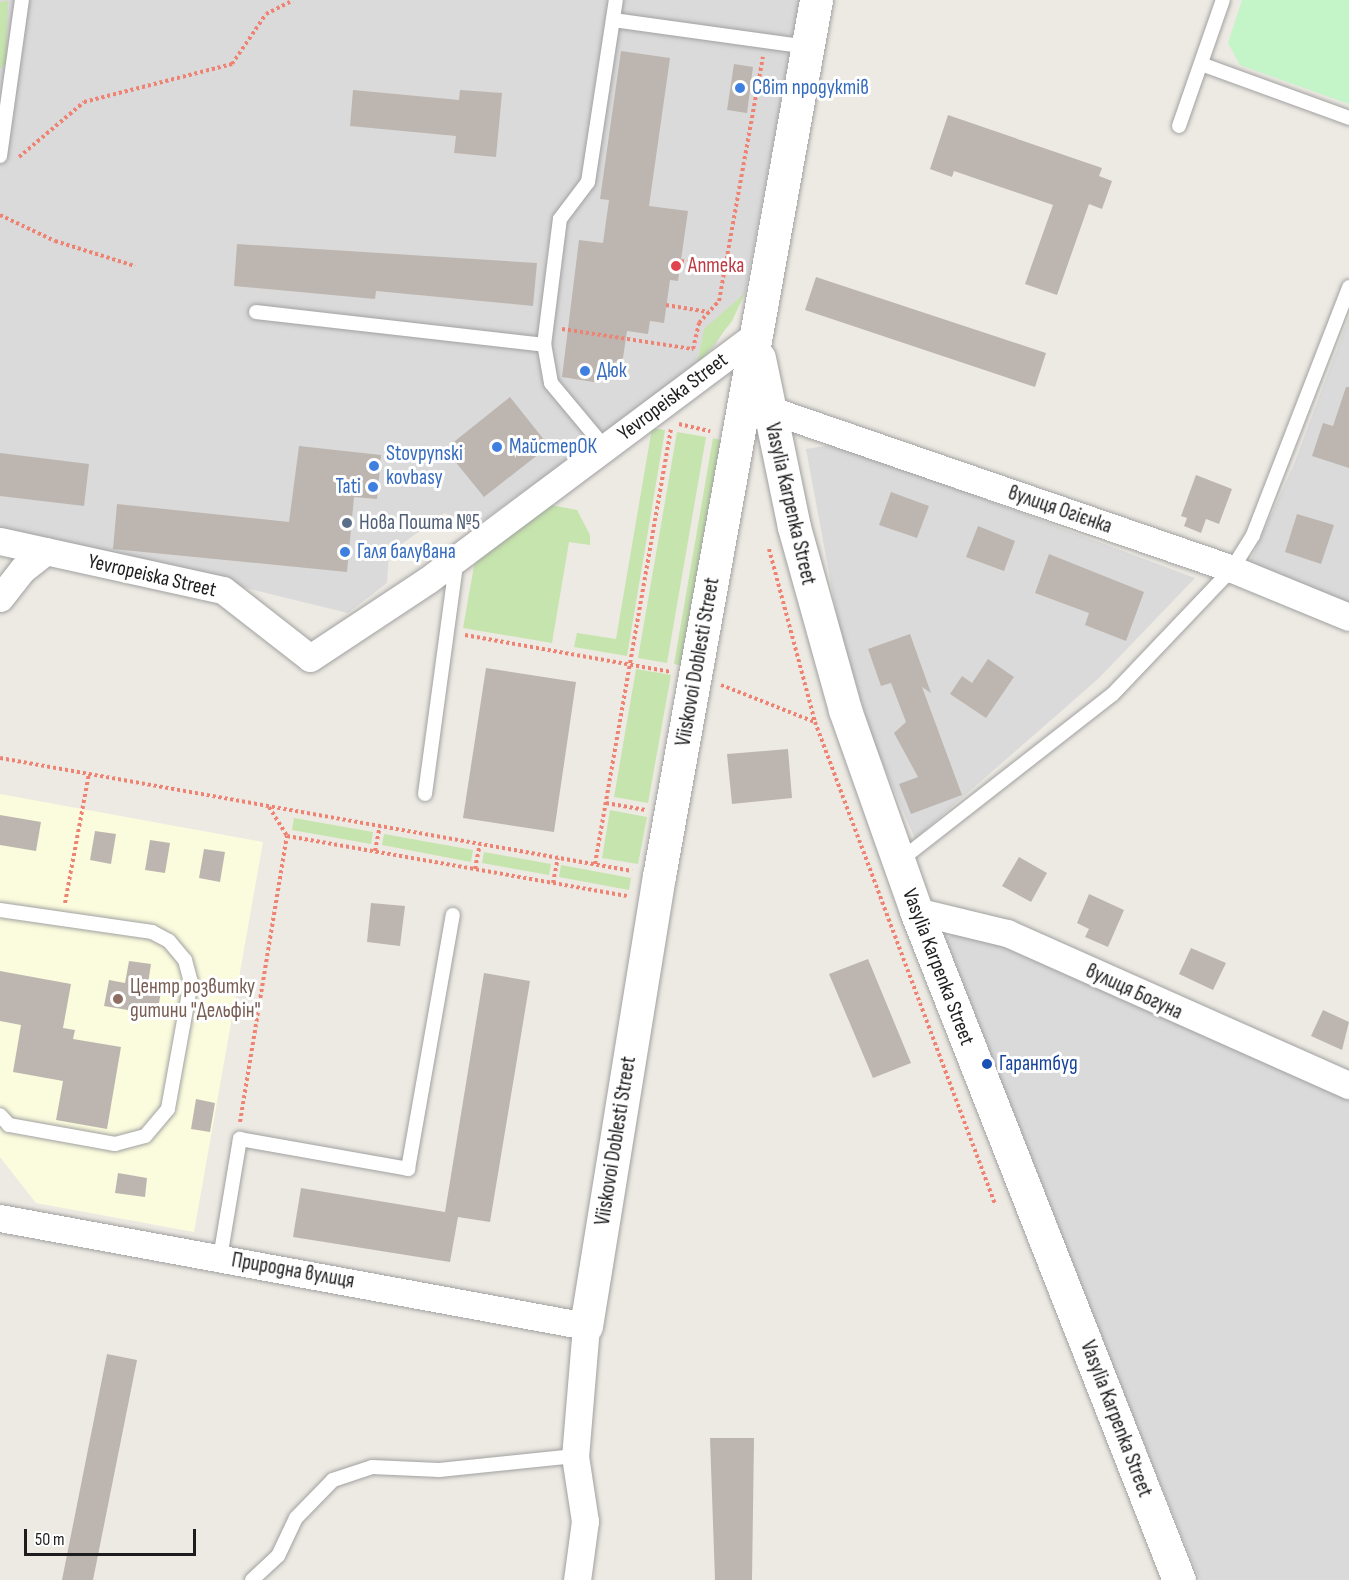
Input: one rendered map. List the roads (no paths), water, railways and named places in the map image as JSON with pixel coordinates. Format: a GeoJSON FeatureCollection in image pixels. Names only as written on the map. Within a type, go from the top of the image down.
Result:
{"type":"FeatureCollection","features":[{"type":"Feature","properties":{"kind":"street","name":"Viiskovoi Doblesti Street"},"geometry":{"type":"LineString","coordinates":[[586,1326],[650,887],[695,676],[816,0]]}},
{"type":"Feature","properties":{"kind":"street","name":"Vasylia Karpenka Street"},"geometry":{"type":"LineString","coordinates":[[755,335],[768,409],[818,620],[898,862],[1179,1580]]}},
{"type":"Feature","properties":{"kind":"street","name":"Yevropeiska Street"},"geometry":{"type":"LineString","coordinates":[[0,541],[223,590],[310,658],[458,556],[755,335]]}},
{"type":"Feature","properties":{"kind":"street","name":"вулиця Огієнка"},"geometry":{"type":"LineString","coordinates":[[768,409],[1232,569],[1349,617]]}},
{"type":"Feature","properties":{"kind":"street"},"geometry":{"type":"LineString","coordinates":[[0,598],[23,569],[46,551]]}},
{"type":"Feature","properties":{"kind":"street","name":"вулиця Богуна"},"geometry":{"type":"LineString","coordinates":[[916,911],[1007,933],[1349,1086]]}},
{"type":"Feature","properties":{"kind":"street","name":"Природна вулиця"},"geometry":{"type":"LineString","coordinates":[[0,1218],[586,1326]]}},
{"type":"Feature","properties":{"kind":"street"},"geometry":{"type":"LineString","coordinates":[[577,1580],[585,1521],[575,1456],[586,1326]]}},
{"type":"Feature","properties":{"kind":"lane"},"geometry":{"type":"LineString","coordinates":[[0,156],[6,75],[22,0]]}},
{"type":"Feature","properties":{"kind":"lane"},"geometry":{"type":"LineString","coordinates":[[606,448],[550,383],[544,345],[560,219],[588,182],[616,0]]}},
{"type":"Feature","properties":{"kind":"lane"},"geometry":{"type":"LineString","coordinates":[[1179,126],[1223,0]]}},
{"type":"Feature","properties":{"kind":"lane"},"geometry":{"type":"LineString","coordinates":[[613,20],[808,47]]}},
{"type":"Feature","properties":{"kind":"lane"},"geometry":{"type":"LineString","coordinates":[[1201,64],[1349,117]]}},
{"type":"Feature","properties":{"kind":"lane"},"geometry":{"type":"LineString","coordinates":[[898,862],[1112,695],[1232,569],[1253,535],[1349,287]]}},
{"type":"Feature","properties":{"kind":"lane"},"geometry":{"type":"LineString","coordinates":[[256,312],[544,345]]}},
{"type":"Feature","properties":{"kind":"lane"},"geometry":{"type":"LineString","coordinates":[[425,794],[458,556]]}},
{"type":"Feature","properties":{"kind":"lane"},"geometry":{"type":"LineString","coordinates":[[0,910],[63,917],[152,932],[169,941],[185,960],[191,982],[168,1109],[145,1136],[115,1143],[9,1125],[0,1115]]}},
{"type":"Feature","properties":{"kind":"lane"},"geometry":{"type":"LineString","coordinates":[[220,1258],[240,1139],[408,1169],[453,915]]}},
{"type":"Feature","properties":{"kind":"lane"},"geometry":{"type":"LineString","coordinates":[[252,1580],[278,1556],[296,1518],[333,1480],[372,1467],[439,1470],[575,1456]]}},
{"type":"Feature","properties":{"kind":"place","name":"Світ продуктів"},"geometry":{"type":"Point","coordinates":[740,88]}},
{"type":"Feature","properties":{"kind":"place","name":"Аптека"},"geometry":{"type":"Point","coordinates":[676,266]}},
{"type":"Feature","properties":{"kind":"place","name":"Дюк"},"geometry":{"type":"Point","coordinates":[585,371]}},
{"type":"Feature","properties":{"kind":"place","name":"МайстерОК"},"geometry":{"type":"Point","coordinates":[497,447]}},
{"type":"Feature","properties":{"kind":"place","name":"Stovpynski kovbasy"},"geometry":{"type":"Point","coordinates":[374,466]}},
{"type":"Feature","properties":{"kind":"place","name":"Tati"},"geometry":{"type":"Point","coordinates":[373,487]}},
{"type":"Feature","properties":{"kind":"place","name":"Нова Пошта №5"},"geometry":{"type":"Point","coordinates":[347,523]}},
{"type":"Feature","properties":{"kind":"place","name":"Галя балувана"},"geometry":{"type":"Point","coordinates":[345,552]}},
{"type":"Feature","properties":{"kind":"place","name":"Центр розвитку дитини \"Дельфін\""},"geometry":{"type":"Point","coordinates":[118,999]}},
{"type":"Feature","properties":{"kind":"place","name":"Гарантбуд"},"geometry":{"type":"Point","coordinates":[987,1064]}}]}
